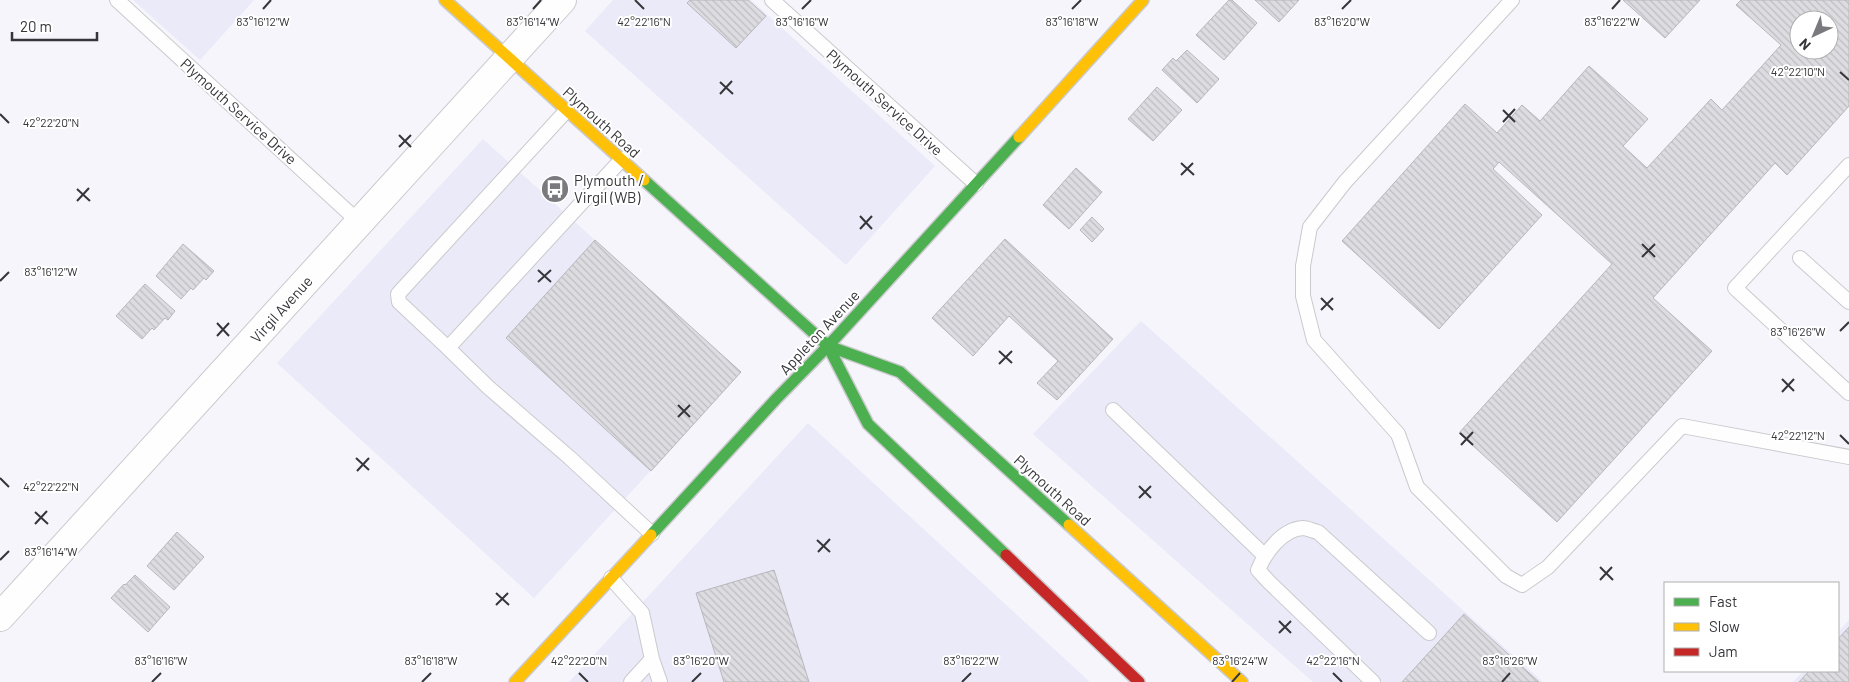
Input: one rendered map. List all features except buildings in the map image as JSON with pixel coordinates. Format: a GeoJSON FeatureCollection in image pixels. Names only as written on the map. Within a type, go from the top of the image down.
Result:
{"type":"FeatureCollection","features":[{"type":"Feature","properties":{"kind":"main road","name":"Plymouth Road"},"geometry":{"type":"LineString","coordinates":[[445,0],[828,346],[868,424],[1139,682]]}},
{"type":"Feature","properties":{"kind":"main road","name":"Appleton Avenue"},"geometry":{"type":"LineString","coordinates":[[515,682],[777,398],[828,346],[1143,0]]}},
{"type":"Feature","properties":{"kind":"main road","name":"Plymouth Road"},"geometry":{"type":"LineString","coordinates":[[828,346],[900,372],[1242,682]]}},
{"type":"Feature","properties":{"kind":"street","name":"Virgil Avenue"},"geometry":{"type":"LineString","coordinates":[[0,617],[562,0]]}},
{"type":"Feature","properties":{"kind":"lane","name":"Plymouth Service Drive"},"geometry":{"type":"LineString","coordinates":[[117,0],[360,223]]}},
{"type":"Feature","properties":{"kind":"lane","name":"Plymouth Service Drive"},"geometry":{"type":"LineString","coordinates":[[772,0],[976,184]]}},
{"type":"Feature","properties":{"kind":"lane"},"geometry":{"type":"LineString","coordinates":[[1512,0],[1345,182],[1310,227],[1303,266],[1303,296],[1314,340],[1398,434],[1416,487],[1506,576],[1522,584],[1548,567],[1682,426],[1849,457]]}},
{"type":"Feature","properties":{"kind":"lane"},"geometry":{"type":"LineString","coordinates":[[567,110],[398,294],[400,302],[488,387],[570,458],[652,534]]}},
{"type":"Feature","properties":{"kind":"lane"},"geometry":{"type":"LineString","coordinates":[[448,348],[622,159]]}},
{"type":"Feature","properties":{"kind":"lane"},"geometry":{"type":"LineString","coordinates":[[1849,165],[1735,288],[1849,393]]}},
{"type":"Feature","properties":{"kind":"lane"},"geometry":{"type":"LineString","coordinates":[[1800,258],[1849,302]]}},
{"type":"Feature","properties":{"kind":"lane"},"geometry":{"type":"LineString","coordinates":[[1113,410],[1265,556]]}},
{"type":"Feature","properties":{"kind":"lane"},"geometry":{"type":"LineString","coordinates":[[1373,682],[1258,570],[1274,544],[1289,532],[1303,528],[1318,532],[1429,633]]}},
{"type":"Feature","properties":{"kind":"lane"},"geometry":{"type":"LineString","coordinates":[[611,578],[642,613],[652,659],[660,682]]}},
{"type":"Feature","properties":{"kind":"lane"},"geometry":{"type":"LineString","coordinates":[[631,682],[652,659]]}},
{"type":"Feature","properties":{"kind":"shaded area"},"geometry":{"type":"Polygon","coordinates":[[[133,0],[254,0],[200,60],[133,0]]]}},
{"type":"Feature","properties":{"kind":"shaded area"},"geometry":{"type":"Polygon","coordinates":[[[613,0],[751,0],[935,166],[846,265],[585,31],[613,0]]]}},
{"type":"Feature","properties":{"kind":"shaded area"},"geometry":{"type":"Polygon","coordinates":[[[483,139],[741,372],[534,598],[277,363],[483,139]]]}},
{"type":"Feature","properties":{"kind":"shaded area"},"geometry":{"type":"Polygon","coordinates":[[[1141,321],[1543,682],[1313,682],[1033,434],[1141,321]]]}},
{"type":"Feature","properties":{"kind":"shaded area"},"geometry":{"type":"Polygon","coordinates":[[[808,423],[1090,682],[569,682],[808,423]]]}},
{"type":"Feature","properties":{"kind":"shaded area"},"geometry":{"type":"Polygon","coordinates":[[[1849,620],[1849,682],[1793,682],[1802,672],[1839,672],[1839,631],[1849,620]]]}},
{"type":"Feature","properties":{"kind":"traffic: fast"},"geometry":{"type":"LineString","coordinates":[[651,535],[777,398],[828,346],[1019,137]]}},
{"type":"Feature","properties":{"kind":"traffic: fast"},"geometry":{"type":"LineString","coordinates":[[644,180],[828,346],[868,424],[1006,555]]}},
{"type":"Feature","properties":{"kind":"traffic: fast"},"geometry":{"type":"LineString","coordinates":[[828,346],[900,372],[1069,525]]}},
{"type":"Feature","properties":{"kind":"traffic: slow"},"geometry":{"type":"LineString","coordinates":[[445,0],[644,180]]}},
{"type":"Feature","properties":{"kind":"traffic: slow"},"geometry":{"type":"LineString","coordinates":[[1019,137],[1143,0]]}},
{"type":"Feature","properties":{"kind":"traffic: slow"},"geometry":{"type":"LineString","coordinates":[[1069,525],[1242,682]]}},
{"type":"Feature","properties":{"kind":"traffic: slow"},"geometry":{"type":"LineString","coordinates":[[515,682],[651,535]]}},
{"type":"Feature","properties":{"kind":"traffic: jam"},"geometry":{"type":"LineString","coordinates":[[1006,555],[1139,682]]}},
{"type":"Feature","properties":{"kind":"place","name":"Plymouth / Virgil (WB)"},"geometry":{"type":"Point","coordinates":[555,189]}}]}
